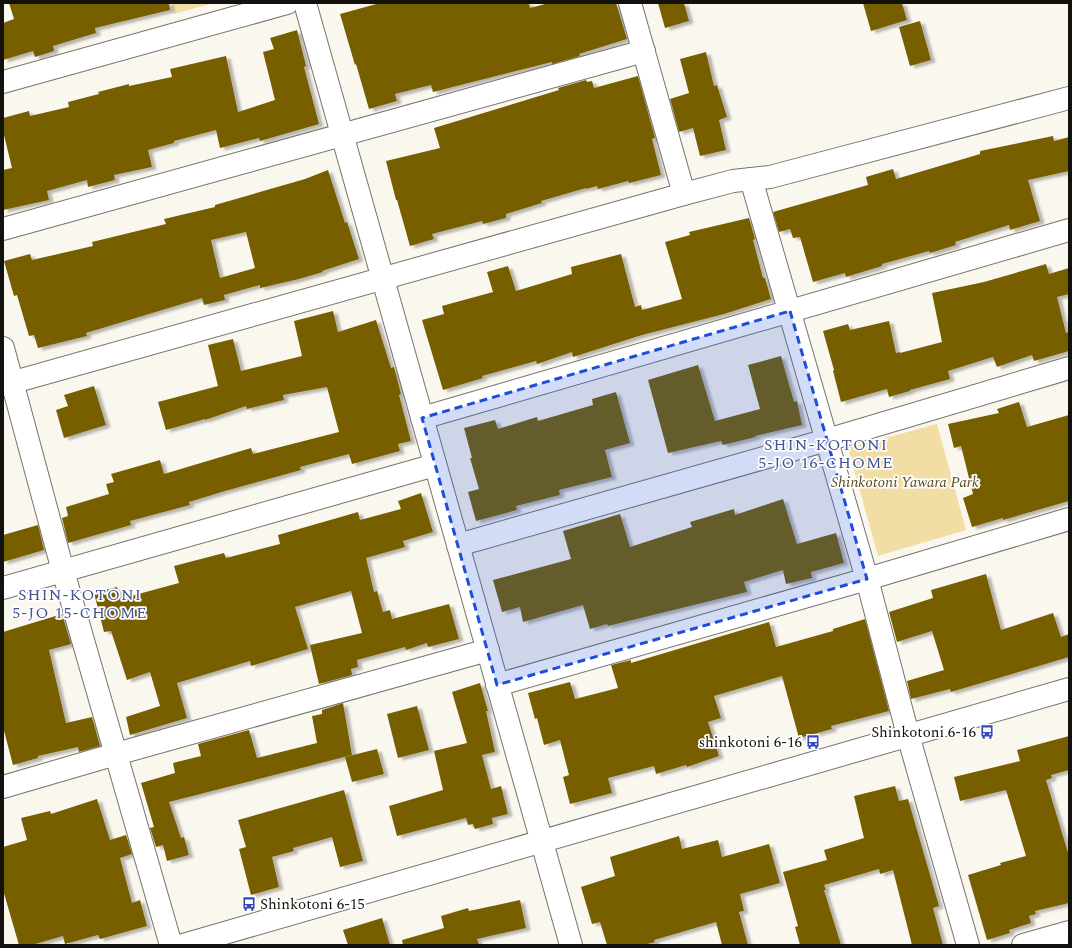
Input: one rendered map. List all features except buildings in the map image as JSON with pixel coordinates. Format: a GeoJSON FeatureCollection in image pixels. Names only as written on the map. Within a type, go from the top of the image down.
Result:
{"type":"FeatureCollection","features":[{"type":"Feature","properties":{"kind":"street"},"geometry":{"type":"LineString","coordinates":[[3,82],[287,3]]}},
{"type":"Feature","properties":{"kind":"street"},"geometry":{"type":"LineString","coordinates":[[305,3],[571,945]]}},
{"type":"Feature","properties":{"kind":"street"},"geometry":{"type":"LineString","coordinates":[[630,3],[684,194]]}},
{"type":"Feature","properties":{"kind":"street"},"geometry":{"type":"LineString","coordinates":[[3,229],[644,51]]}},
{"type":"Feature","properties":{"kind":"street"},"geometry":{"type":"LineString","coordinates":[[8,383],[684,194],[733,181],[770,177],[1069,98]]}},
{"type":"Feature","properties":{"kind":"street"},"geometry":{"type":"LineString","coordinates":[[751,179],[867,579],[908,735],[968,945]]}},
{"type":"Feature","properties":{"kind":"street"},"geometry":{"type":"LineString","coordinates":[[422,418],[1069,230]]}},
{"type":"Feature","properties":{"kind":"street"},"geometry":{"type":"LineString","coordinates":[[3,348],[8,383],[171,945]]}},
{"type":"Feature","properties":{"kind":"street"},"geometry":{"type":"LineString","coordinates":[[458,545],[827,440],[1069,368]]}},
{"type":"Feature","properties":{"kind":"street"},"geometry":{"type":"LineString","coordinates":[[3,588],[435,465]]}},
{"type":"Feature","properties":{"kind":"street"},"geometry":{"type":"LineString","coordinates":[[498,685],[1069,520]]}},
{"type":"Feature","properties":{"kind":"street"},"geometry":{"type":"LineString","coordinates":[[3,787],[488,650]]}},
{"type":"Feature","properties":{"kind":"street"},"geometry":{"type":"LineString","coordinates":[[183,945],[1069,689]]}},
{"type":"Feature","properties":{"kind":"street"},"geometry":{"type":"LineString","coordinates":[[1023,945],[1069,932]]}},
{"type":"Feature","properties":{"kind":"highlighted area"},"geometry":{"type":"Polygon","coordinates":[[[790,311],[867,579],[497,685],[422,418],[790,311]]]}},
{"type":"Feature","properties":{"kind":"green space"},"geometry":{"type":"Polygon","coordinates":[[[171,3],[214,3],[174,14],[171,3]]]}},
{"type":"Feature","properties":{"kind":"green space","name":"Shinkotoni Yawara Park"},"geometry":{"type":"Polygon","coordinates":[[[937,424],[966,530],[878,556],[848,448],[937,424]]]}},
{"type":"Feature","properties":{"kind":"place","name":"Shinkotoni 6-16"},"geometry":{"type":"Point","coordinates":[987,732]}},
{"type":"Feature","properties":{"kind":"place","name":"shinkotoni 6-16"},"geometry":{"type":"Point","coordinates":[813,742]}},
{"type":"Feature","properties":{"kind":"place","name":"Shinkotoni 6-15"},"geometry":{"type":"Point","coordinates":[249,904]}},
{"type":"Feature","properties":{"kind":"district","name":"SHIN-KOTONI 5-JO 16-CHOME"},"geometry":{"type":"Point","coordinates":[826,453]}},
{"type":"Feature","properties":{"kind":"district","name":"SHIN-KOTONI 5-JO 15-CHOME"},"geometry":{"type":"Point","coordinates":[80,603]}}]}
